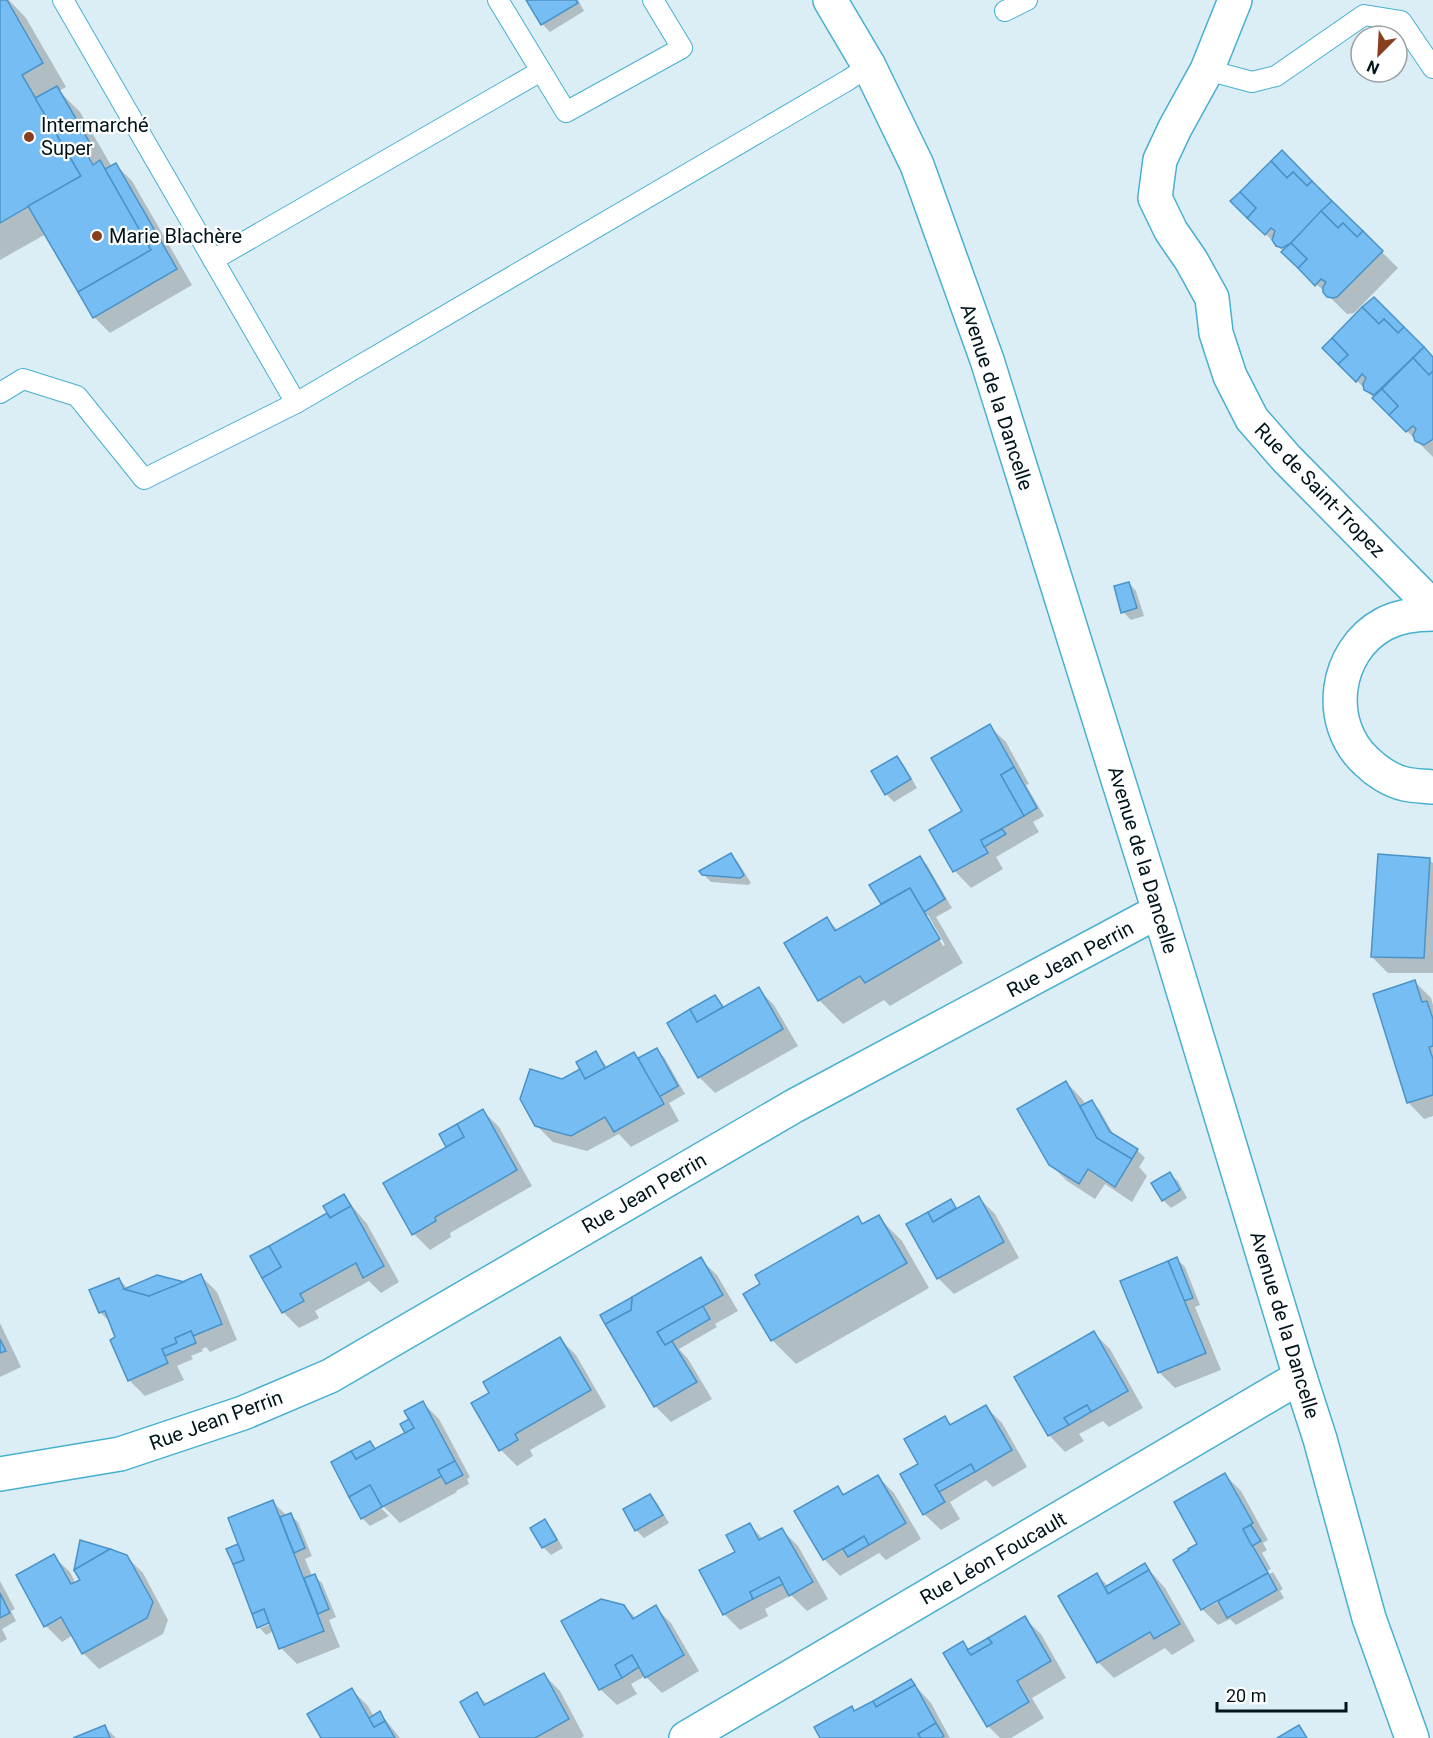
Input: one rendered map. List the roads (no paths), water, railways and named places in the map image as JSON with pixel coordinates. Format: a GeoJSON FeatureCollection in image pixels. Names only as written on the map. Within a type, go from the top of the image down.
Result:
{"type":"FeatureCollection","features":[{"type":"Feature","properties":{"kind":"street","name":"Avenue de la Dancelle"},"geometry":{"type":"LineString","coordinates":[[830,0],[869,66],[917,165],[987,360],[1159,911],[1320,1439],[1368,1618],[1412,1738]]}},
{"type":"Feature","properties":{"kind":"street","name":"Rue de Saint-Tropez"},"geometry":{"type":"LineString","coordinates":[[1235,0],[1207,70],[1160,160],[1155,198],[1171,231],[1191,260],[1212,298],[1216,333],[1230,376],[1252,420],[1287,459],[1433,607]]}},
{"type":"Feature","properties":{"kind":"street"},"geometry":{"type":"LineString","coordinates":[[1433,614],[1413,614],[1384,624],[1360,642],[1347,663],[1339,692],[1342,725],[1355,752],[1376,771],[1404,784],[1433,787]]}},
{"type":"Feature","properties":{"kind":"street","name":"Rue Jean Perrin"},"geometry":{"type":"LineString","coordinates":[[0,1474],[120,1454],[243,1413],[330,1376],[794,1106],[1159,911]]}},
{"type":"Feature","properties":{"kind":"street","name":"Rue Léon Foucault"},"geometry":{"type":"LineString","coordinates":[[686,1738],[1300,1377]]}},
{"type":"Feature","properties":{"kind":"lane"},"geometry":{"type":"LineString","coordinates":[[63,0],[296,403]]}},
{"type":"Feature","properties":{"kind":"lane"},"geometry":{"type":"LineString","coordinates":[[498,0],[566,112],[682,48],[653,0]]}},
{"type":"Feature","properties":{"kind":"lane"},"geometry":{"type":"LineString","coordinates":[[1005,11],[1027,0]]}},
{"type":"Feature","properties":{"kind":"lane"},"geometry":{"type":"LineString","coordinates":[[1207,70],[1252,82],[1276,76],[1364,15],[1401,21],[1433,68]]}},
{"type":"Feature","properties":{"kind":"lane"},"geometry":{"type":"LineString","coordinates":[[0,393],[23,379],[77,396],[144,479],[296,403],[869,66]]}},
{"type":"Feature","properties":{"kind":"lane"},"geometry":{"type":"LineString","coordinates":[[213,260],[541,71]]}},
{"type":"Feature","properties":{"kind":"place","name":"Intermarché Super"},"geometry":{"type":"Point","coordinates":[29,137]}},
{"type":"Feature","properties":{"kind":"place","name":"Marie Blachère"},"geometry":{"type":"Point","coordinates":[97,236]}}]}
